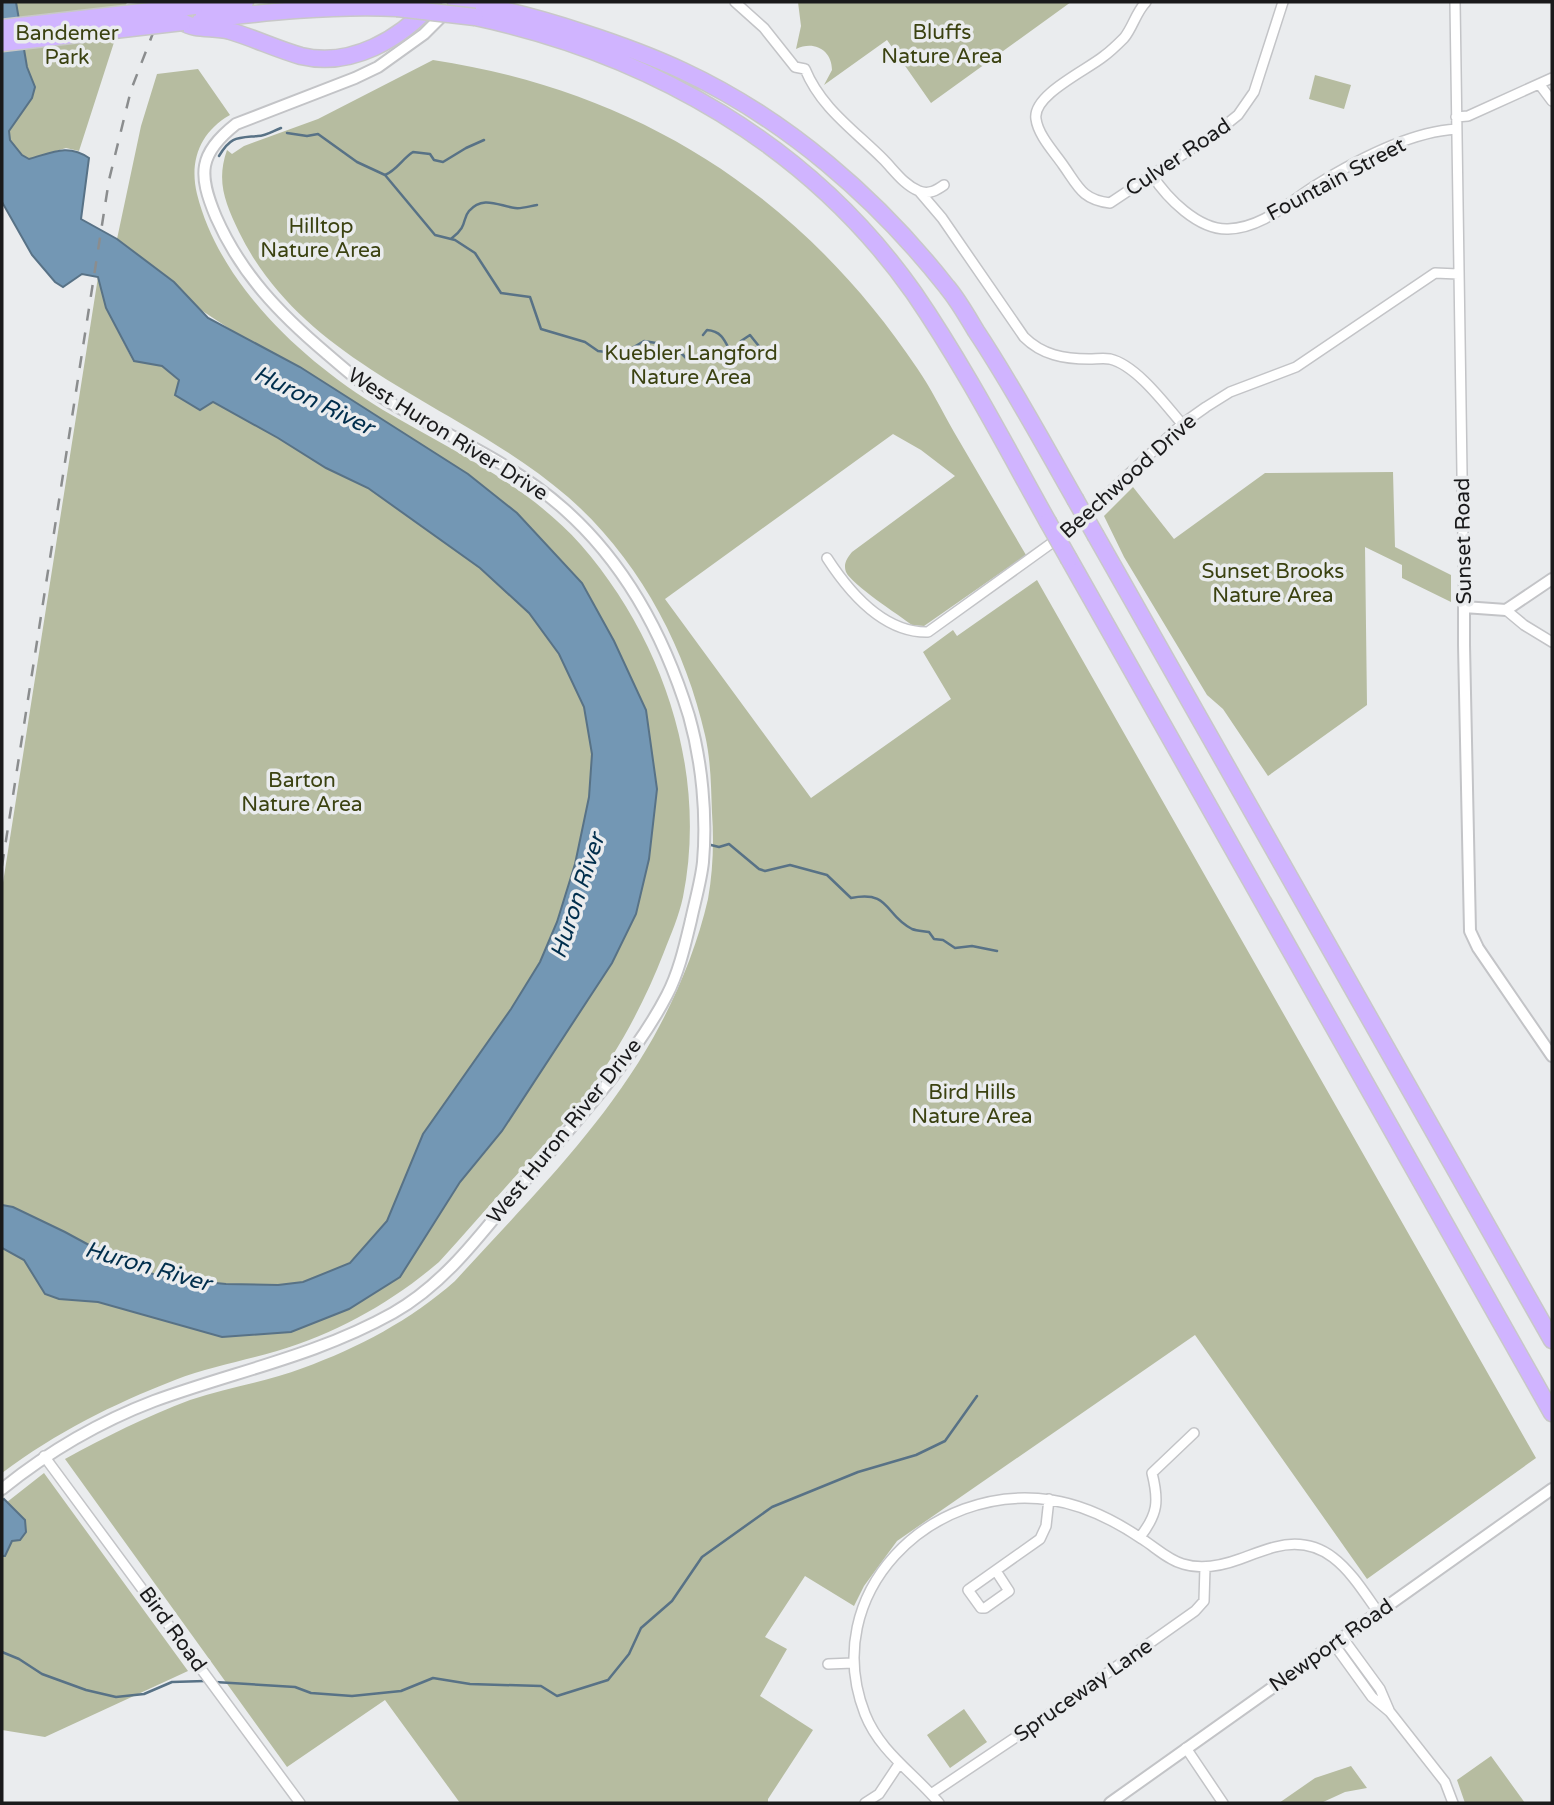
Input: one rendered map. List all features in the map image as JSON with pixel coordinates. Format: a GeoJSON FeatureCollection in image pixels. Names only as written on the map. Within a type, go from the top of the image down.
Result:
{"type":"FeatureCollection","features":[{"type":"Feature","properties":{"kind":"highway"},"geometry":{"type":"LineString","coordinates":[[2,43],[196,14],[246,2]]}},
{"type":"Feature","properties":{"kind":"highway"},"geometry":{"type":"LineString","coordinates":[[196,14],[225,29],[304,57],[322,59],[361,54],[381,45],[411,23],[433,2]]}},
{"type":"Feature","properties":{"kind":"highway"},"geometry":{"type":"LineString","coordinates":[[455,2],[555,36],[665,80],[718,110],[755,135],[830,195],[913,292],[957,360],[1552,1413]]}},
{"type":"Feature","properties":{"kind":"highway"},"geometry":{"type":"LineString","coordinates":[[2,28],[196,14],[397,8],[480,12],[552,22],[621,45],[684,71],[760,115],[804,145],[854,187],[901,233],[948,288],[1000,367],[1552,1340]]}},
{"type":"Feature","properties":{"kind":"street","name":"West Huron River Drive"},"geometry":{"type":"LineString","coordinates":[[2,1489],[44,1456],[114,1418],[217,1380],[317,1349],[391,1314],[416,1299],[460,1258],[626,1059],[668,993],[685,947],[703,864],[704,806],[700,769],[690,721],[677,681],[648,615],[592,536],[560,505],[519,476],[391,403],[356,379],[291,324],[255,284],[239,261],[206,192],[203,166],[210,149],[220,136],[236,124],[367,72],[398,54],[424,34],[455,2]]}},
{"type":"Feature","properties":{"kind":"street"},"geometry":{"type":"LineString","coordinates":[[735,2],[764,28],[794,67],[804,69],[812,88],[831,112],[883,158],[905,183],[919,191],[942,218],[1024,338],[1033,346],[1059,356],[1109,359],[1124,365],[1140,378],[1182,424]]}},
{"type":"Feature","properties":{"kind":"street","name":"Culver Road"},"geometry":{"type":"LineString","coordinates":[[1146,2],[1125,37],[1104,56],[1049,94],[1036,112],[1036,121],[1042,134],[1082,192],[1094,201],[1110,203],[1238,115],[1254,92],[1283,2]]}},
{"type":"Feature","properties":{"kind":"street","name":"Sunset Road"},"geometry":{"type":"LineString","coordinates":[[1455,2],[1471,931],[1478,948],[1552,1056]]}},
{"type":"Feature","properties":{"kind":"street"},"geometry":{"type":"LineString","coordinates":[[1456,117],[1468,116],[1552,78]]}},
{"type":"Feature","properties":{"kind":"street"},"geometry":{"type":"LineString","coordinates":[[1540,85],[1552,102]]}},
{"type":"Feature","properties":{"kind":"street","name":"Fountain Street"},"geometry":{"type":"LineString","coordinates":[[1152,175],[1182,211],[1227,229],[1249,225],[1279,212],[1315,186],[1379,152],[1435,131],[1456,129]]}},
{"type":"Feature","properties":{"kind":"street"},"geometry":{"type":"LineString","coordinates":[[919,191],[931,192],[944,184]]}},
{"type":"Feature","properties":{"kind":"street","name":"Beechwood Drive"},"geometry":{"type":"LineString","coordinates":[[827,558],[858,598],[893,625],[915,632],[928,632],[937,628],[1067,532],[1182,424],[1230,392],[1296,367],[1435,273],[1458,274]]}},
{"type":"Feature","properties":{"kind":"street"},"geometry":{"type":"LineString","coordinates":[[1506,610],[1552,579]]}},
{"type":"Feature","properties":{"kind":"street"},"geometry":{"type":"LineString","coordinates":[[1464,607],[1506,610],[1552,642]]}},
{"type":"Feature","properties":{"kind":"street"},"geometry":{"type":"LineString","coordinates":[[1140,1537],[1152,1522],[1156,1508],[1157,1494],[1152,1473],[1194,1433]]}},
{"type":"Feature","properties":{"kind":"street","name":"Bird Road"},"geometry":{"type":"LineString","coordinates":[[44,1456],[300,1803]]}},
{"type":"Feature","properties":{"kind":"street","name":"Newport Road"},"geometry":{"type":"LineString","coordinates":[[1110,1803],[1552,1489]]}},
{"type":"Feature","properties":{"kind":"street"},"geometry":{"type":"LineString","coordinates":[[939,1803],[899,1764],[875,1734],[866,1716],[853,1663],[857,1626],[867,1597],[884,1570],[905,1543],[929,1525],[964,1507],[1012,1497],[1075,1504],[1097,1512],[1182,1564],[1205,1567],[1225,1564],[1276,1546],[1316,1548],[1334,1557],[1350,1573],[1378,1612]]}},
{"type":"Feature","properties":{"kind":"street"},"geometry":{"type":"LineString","coordinates":[[996,1571],[1009,1591],[981,1608],[968,1590],[1040,1539],[1046,1526],[1049,1499]]}},
{"type":"Feature","properties":{"kind":"street","name":"Spruceway Lane"},"geometry":{"type":"LineString","coordinates":[[931,1794],[1195,1611],[1204,1601],[1205,1567]]}},
{"type":"Feature","properties":{"kind":"street"},"geometry":{"type":"LineString","coordinates":[[1338,1640],[1380,1689],[1390,1712],[1446,1782],[1453,1803]]}},
{"type":"Feature","properties":{"kind":"street"},"geometry":{"type":"LineString","coordinates":[[828,1664],[853,1663]]}},
{"type":"Feature","properties":{"kind":"street"},"geometry":{"type":"LineString","coordinates":[[1186,1748],[1223,1803]]}},
{"type":"Feature","properties":{"kind":"street"},"geometry":{"type":"LineString","coordinates":[[865,1803],[879,1794],[899,1764]]}},
{"type":"Feature","properties":{"kind":"green space","name":"Bandemer Park"},"geometry":{"type":"Polygon","coordinates":[[[16,2],[127,2],[79,151],[66,148],[29,159],[22,155],[10,140],[9,131],[32,98],[35,87],[27,68],[16,2]]]}},
{"type":"Feature","properties":{"kind":"green space","name":"Bluffs Nature Area"},"geometry":{"type":"Polygon","coordinates":[[[798,2],[1071,2],[931,103],[887,40],[824,85],[832,70],[829,57],[815,46],[796,49],[801,26],[798,2]]]}},
{"type":"Feature","properties":{"kind":"green space","name":"Bird Hills Nature Area"},"geometry":{"type":"Polygon","coordinates":[[[433,60],[508,75],[579,97],[646,125],[708,161],[767,203],[821,251],[871,306],[927,383],[1026,555],[924,626],[912,625],[850,578],[845,569],[846,561],[852,552],[955,476],[921,450],[893,434],[665,599],[811,798],[951,699],[923,652],[953,630],[957,636],[1037,580],[1536,1458],[1367,1579],[1195,1335],[897,1541],[864,1586],[854,1606],[805,1576],[765,1637],[787,1649],[760,1696],[813,1730],[768,1803],[460,1803],[385,1700],[287,1767],[65,1459],[126,1427],[190,1400],[289,1373],[344,1351],[383,1332],[455,1281],[561,1165],[632,1072],[678,988],[708,899],[713,846],[707,745],[685,669],[655,606],[637,576],[593,521],[526,464],[344,351],[303,317],[268,278],[239,232],[226,201],[222,172],[227,150],[232,154],[244,146],[318,119],[433,60]]]}},
{"type":"Feature","properties":{"kind":"green space"},"geometry":{"type":"Polygon","coordinates":[[[198,69],[230,115],[211,130],[199,148],[195,170],[197,194],[217,245],[246,291],[292,342],[345,385],[488,470],[537,504],[581,545],[610,582],[635,622],[656,665],[672,709],[683,755],[689,802],[689,850],[683,897],[675,925],[648,990],[619,1046],[596,1081],[565,1122],[439,1262],[402,1291],[342,1326],[299,1344],[187,1375],[151,1389],[85,1420],[2,1473],[2,1248],[24,1260],[45,1294],[59,1299],[98,1302],[222,1337],[291,1332],[460,1181],[502,1131],[612,963],[636,914],[649,859],[657,789],[468,474],[300,367],[242,337],[201,310],[174,282],[117,239],[141,126],[157,74],[198,69]]]}},
{"type":"Feature","properties":{"kind":"green space"},"geometry":{"type":"Polygon","coordinates":[[[1315,75],[1351,85],[1344,109],[1309,99],[1315,75]]]}},
{"type":"Feature","properties":{"kind":"green space","name":"Barton Nature Area"},"geometry":{"type":"Polygon","coordinates":[[[98,277],[106,308],[133,361],[162,366],[179,380],[200,409],[213,402],[326,468],[368,488],[480,568],[529,613],[559,654],[584,707],[592,754],[589,797],[575,864],[557,922],[540,962],[511,1009],[423,1134],[387,1221],[350,1263],[303,1282],[278,1285],[226,1284],[165,1278],[124,1264],[65,1232],[2,1205],[2,889],[98,277]]]}},
{"type":"Feature","properties":{"kind":"green space","name":"Sunset Brooks Nature Area"},"geometry":{"type":"Polygon","coordinates":[[[1393,472],[1395,547],[1451,575],[1451,602],[1402,578],[1402,565],[1365,547],[1367,705],[1268,776],[1223,709],[1207,695],[1124,557],[1104,516],[1133,487],[1174,539],[1265,473],[1393,472]]]}},
{"type":"Feature","properties":{"kind":"green space"},"geometry":{"type":"Polygon","coordinates":[[[44,1473],[188,1671],[45,1737],[2,1730],[2,1506],[44,1473]]]}},
{"type":"Feature","properties":{"kind":"green space"},"geometry":{"type":"Polygon","coordinates":[[[964,1709],[987,1742],[950,1768],[927,1735],[964,1709]]]}},
{"type":"Feature","properties":{"kind":"green space"},"geometry":{"type":"Polygon","coordinates":[[[1491,1756],[1525,1803],[1465,1803],[1457,1780],[1491,1756]]]}},
{"type":"Feature","properties":{"kind":"green space"},"geometry":{"type":"Polygon","coordinates":[[[1351,1766],[1367,1788],[1345,1792],[1321,1803],[1279,1803],[1315,1778],[1351,1766]]]}},
{"type":"Feature","properties":{"kind":"water","name":"Huron River"},"geometry":{"type":"Polygon","coordinates":[[[2,2],[16,2],[27,67],[35,87],[32,98],[9,131],[10,140],[22,155],[29,159],[67,150],[89,158],[81,219],[117,239],[174,282],[208,318],[300,367],[468,474],[517,513],[582,583],[614,641],[646,710],[657,789],[649,859],[636,914],[612,963],[502,1131],[460,1182],[400,1277],[349,1309],[291,1332],[222,1337],[98,1302],[59,1299],[45,1294],[24,1260],[2,1248],[2,1205],[13,1207],[65,1232],[124,1264],[165,1278],[226,1284],[278,1285],[303,1282],[350,1263],[387,1221],[423,1134],[511,1009],[540,962],[557,922],[575,864],[589,797],[592,754],[584,707],[559,654],[529,613],[480,568],[368,488],[326,468],[213,402],[200,410],[175,395],[179,380],[162,366],[134,361],[106,308],[98,277],[82,274],[63,287],[55,282],[32,255],[2,202],[2,2]]]}},
{"type":"Feature","properties":{"kind":"water"},"geometry":{"type":"Polygon","coordinates":[[[2,1500],[25,1520],[26,1532],[20,1540],[12,1541],[5,1556],[2,1556],[2,1500]]]}},
{"type":"Feature","properties":{"kind":"waterway"},"geometry":{"type":"LineString","coordinates":[[219,156],[235,139],[264,135],[281,128]]}},
{"type":"Feature","properties":{"kind":"waterway"},"geometry":{"type":"LineString","coordinates":[[287,133],[307,136],[318,134],[357,162],[385,175],[435,235],[455,240],[475,253],[501,293],[530,297],[541,329],[585,342],[598,351],[622,354],[644,341],[656,343],[664,352],[680,352],[689,361],[707,357]]}},
{"type":"Feature","properties":{"kind":"waterway"},"geometry":{"type":"LineString","coordinates":[[385,175],[413,152],[430,154],[434,160],[443,162],[484,140]]}},
{"type":"Feature","properties":{"kind":"waterway"},"geometry":{"type":"LineString","coordinates":[[452,238],[463,226],[467,214],[474,206],[485,202],[518,208],[537,205]]}},
{"type":"Feature","properties":{"kind":"waterway"},"geometry":{"type":"LineString","coordinates":[[703,335],[707,330],[716,332],[731,353],[736,355],[741,341],[750,335],[762,350],[776,353]]}},
{"type":"Feature","properties":{"kind":"waterway"},"geometry":{"type":"LineString","coordinates":[[711,845],[719,847],[729,844],[765,871],[790,865],[827,875],[851,898],[873,897],[886,905],[903,923],[914,930],[929,932],[934,939],[943,940],[955,948],[972,946],[997,951]]}},
{"type":"Feature","properties":{"kind":"waterway"},"geometry":{"type":"LineString","coordinates":[[215,1682],[295,1687],[311,1693],[352,1696],[401,1691],[433,1678],[470,1684],[541,1686],[557,1696],[608,1680],[629,1654],[641,1628],[672,1601],[702,1557],[772,1507],[858,1472],[916,1455],[945,1441],[977,1396]]}},
{"type":"Feature","properties":{"kind":"waterway"},"geometry":{"type":"LineString","coordinates":[[2,1652],[42,1674],[86,1690],[116,1697],[144,1694],[172,1682],[205,1681]]}},
{"type":"Feature","properties":{"kind":"railway"},"geometry":{"type":"LineString","coordinates":[[2,866],[109,180],[131,90],[165,2]]}},
{"type":"Feature","properties":{"kind":"park label","name":"Hilltop Nature Area"},"geometry":{"type":"Point","coordinates":[321,238]}},
{"type":"Feature","properties":{"kind":"park label","name":"Kuebler Langford Nature Area"},"geometry":{"type":"Point","coordinates":[691,365]}}]}
